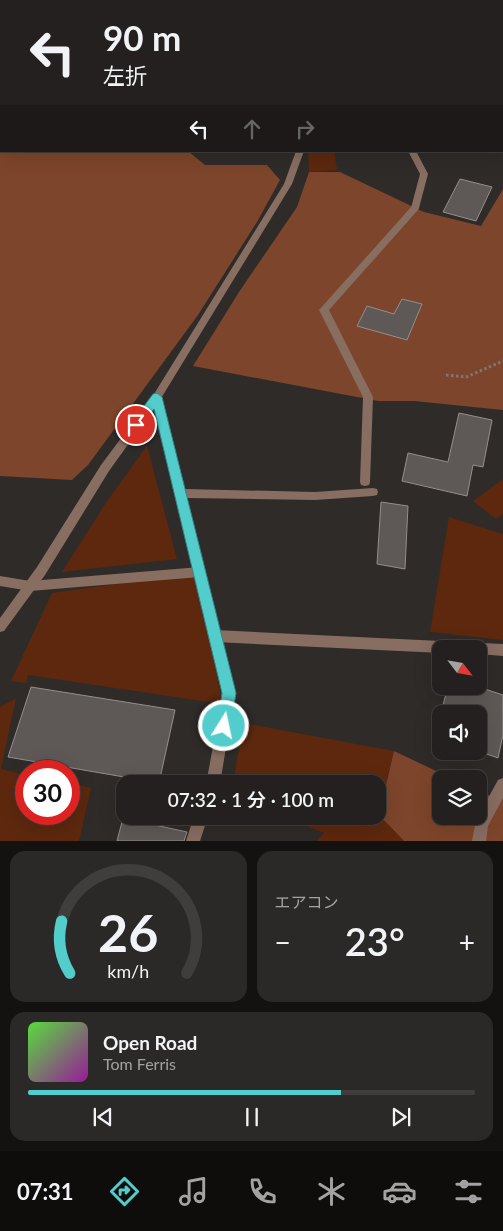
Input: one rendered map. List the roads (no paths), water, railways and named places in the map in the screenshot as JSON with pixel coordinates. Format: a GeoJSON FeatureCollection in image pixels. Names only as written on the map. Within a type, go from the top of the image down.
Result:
{"type":"FeatureCollection","features":[{"type":"Feature","properties":{"kind":"street"},"geometry":{"type":"LineString","coordinates":[[0,627],[30,586],[105,468],[157,397],[288,184],[300,152]]}},
{"type":"Feature","properties":{"kind":"street"},"geometry":{"type":"LineString","coordinates":[[365,482],[368,397],[324,310],[415,208],[424,174],[413,152]]}},
{"type":"Feature","properties":{"kind":"street"},"geometry":{"type":"LineString","coordinates":[[157,397],[229,693],[215,775]]}},
{"type":"Feature","properties":{"kind":"street"},"geometry":{"type":"LineString","coordinates":[[180,493],[315,496],[373,492]]}},
{"type":"Feature","properties":{"kind":"street"},"geometry":{"type":"LineString","coordinates":[[0,581],[30,586],[200,572]]}},
{"type":"Feature","properties":{"kind":"street"},"geometry":{"type":"LineString","coordinates":[[215,636],[503,650]]}},
{"type":"Feature","properties":{"kind":"street"},"geometry":{"type":"LineString","coordinates":[[479,841],[481,825],[503,785]]}},
{"type":"Feature","properties":{"kind":"street"},"geometry":{"type":"LineString","coordinates":[[193,841],[199,825]]}}]}
